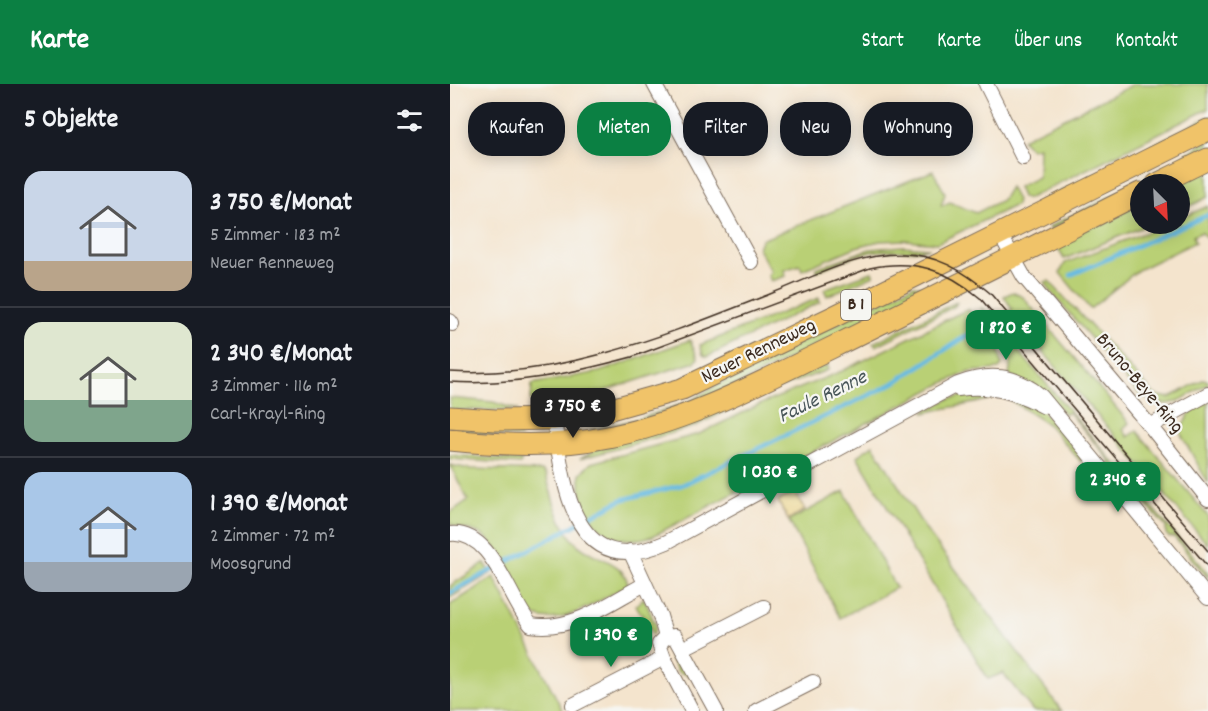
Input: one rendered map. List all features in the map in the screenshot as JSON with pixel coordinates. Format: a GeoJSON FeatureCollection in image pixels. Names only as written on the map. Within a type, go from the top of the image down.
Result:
{"type":"FeatureCollection","features":[{"type":"Feature","properties":{"kind":"main road","name":"Neuer Renneweg"},"geometry":{"type":"LineString","coordinates":[[450,417],[495,420],[554,419],[630,405],[694,384],[1208,130]]}},
{"type":"Feature","properties":{"kind":"main road"},"geometry":{"type":"LineString","coordinates":[[1177,174],[1208,159]]}},
{"type":"Feature","properties":{"kind":"main road","name":"Neuer Renneweg"},"geometry":{"type":"LineString","coordinates":[[450,440],[508,445],[558,444],[625,433],[698,410],[787,369],[1130,198]]}},
{"type":"Feature","properties":{"kind":"street"},"geometry":{"type":"LineString","coordinates":[[654,84],[751,262]]}},
{"type":"Feature","properties":{"kind":"street"},"geometry":{"type":"LineString","coordinates":[[986,84],[1023,159]]}},
{"type":"Feature","properties":{"kind":"street","name":"Bruno-Beye-Ring"},"geometry":{"type":"LineString","coordinates":[[1000,234],[1012,257],[1034,289],[1150,426],[1208,500]]}},
{"type":"Feature","properties":{"kind":"street"},"geometry":{"type":"LineString","coordinates":[[554,419],[569,504],[575,517],[587,536],[604,546],[630,551],[667,542],[949,391],[1002,389],[1025,396],[1050,409],[1208,598]]}},
{"type":"Feature","properties":{"kind":"street"},"geometry":{"type":"LineString","coordinates":[[1150,426],[1208,394]]}},
{"type":"Feature","properties":{"kind":"street"},"geometry":{"type":"LineString","coordinates":[[450,534],[471,537],[491,557],[520,612],[531,625],[547,628],[568,624],[645,585]]}},
{"type":"Feature","properties":{"kind":"street"},"geometry":{"type":"LineString","coordinates":[[630,551],[660,616],[666,637]]}},
{"type":"Feature","properties":{"kind":"street"},"geometry":{"type":"LineString","coordinates":[[684,648],[764,606]]}},
{"type":"Feature","properties":{"kind":"street"},"geometry":{"type":"LineString","coordinates":[[692,711],[659,644],[666,637],[675,636],[684,648],[716,711]]}},
{"type":"Feature","properties":{"kind":"street"},"geometry":{"type":"LineString","coordinates":[[573,705],[664,658]]}},
{"type":"Feature","properties":{"kind":"street"},"geometry":{"type":"LineString","coordinates":[[756,711],[813,682]]}},
{"type":"Feature","properties":{"kind":"green space"},"geometry":{"type":"Polygon","coordinates":[[[1134,84],[1208,84],[1208,109],[1027,199],[1022,197],[1018,187],[1038,177],[1039,147],[1031,149],[1022,139],[1134,84]]]}},
{"type":"Feature","properties":{"kind":"green space"},"geometry":{"type":"Polygon","coordinates":[[[1208,117],[1208,123],[1037,205],[1039,202],[1208,117]]]}},
{"type":"Feature","properties":{"kind":"green space"},"geometry":{"type":"Polygon","coordinates":[[[1208,140],[1208,146],[1162,174],[1155,174],[1208,140]]]}},
{"type":"Feature","properties":{"kind":"green space"},"geometry":{"type":"Polygon","coordinates":[[[1208,169],[1208,197],[1190,206],[1190,178],[1208,169]]]}},
{"type":"Feature","properties":{"kind":"green space"},"geometry":{"type":"Polygon","coordinates":[[[933,171],[945,193],[941,206],[950,202],[976,213],[1002,200],[1010,187],[1017,200],[1016,205],[937,243],[905,240],[880,241],[856,247],[802,270],[800,265],[784,270],[786,276],[771,281],[768,275],[771,271],[758,248],[761,240],[933,171]]]}},
{"type":"Feature","properties":{"kind":"green space"},"geometry":{"type":"Polygon","coordinates":[[[1130,186],[1130,190],[1050,230],[1049,227],[1130,186]]]}},
{"type":"Feature","properties":{"kind":"green space"},"geometry":{"type":"Polygon","coordinates":[[[1208,206],[1208,237],[1206,238],[1202,232],[1193,236],[1195,242],[1138,270],[1090,309],[1060,273],[1065,263],[1142,234],[1190,234],[1190,214],[1208,206]]]}},
{"type":"Feature","properties":{"kind":"green space"},"geometry":{"type":"Polygon","coordinates":[[[1130,207],[1130,232],[1064,259],[1057,247],[1082,231],[1130,207]]]}},
{"type":"Feature","properties":{"kind":"green space"},"geometry":{"type":"Polygon","coordinates":[[[903,246],[928,248],[871,252],[851,257],[817,271],[816,268],[870,249],[903,246]]]}},
{"type":"Feature","properties":{"kind":"green space"},"geometry":{"type":"Polygon","coordinates":[[[872,272],[874,275],[827,296],[824,289],[872,272]]]}},
{"type":"Feature","properties":{"kind":"green space"},"geometry":{"type":"Polygon","coordinates":[[[1049,281],[1155,395],[1169,398],[1204,379],[1208,381],[1208,384],[1181,399],[1166,404],[1149,400],[1139,394],[1052,293],[1045,282],[1049,281]]]}},
{"type":"Feature","properties":{"kind":"green space"},"geometry":{"type":"Polygon","coordinates":[[[914,285],[930,289],[722,392],[640,421],[589,430],[641,418],[690,401],[738,373],[914,285]]]}},
{"type":"Feature","properties":{"kind":"green space"},"geometry":{"type":"Polygon","coordinates":[[[1013,292],[1023,297],[1129,423],[1123,429],[1128,437],[1137,431],[1208,516],[1208,545],[1009,312],[1012,309],[1004,296],[1013,292]]]}},
{"type":"Feature","properties":{"kind":"green space"},"geometry":{"type":"Polygon","coordinates":[[[819,298],[820,302],[707,357],[703,355],[700,345],[819,298]]]}},
{"type":"Feature","properties":{"kind":"green space"},"geometry":{"type":"Polygon","coordinates":[[[957,302],[955,306],[876,346],[873,343],[957,302]]]}},
{"type":"Feature","properties":{"kind":"green space"},"geometry":{"type":"Polygon","coordinates":[[[981,307],[1208,573],[1208,578],[1174,537],[1166,534],[1166,527],[1140,498],[1136,501],[1134,490],[1120,473],[1114,473],[1110,468],[1110,461],[1069,412],[1065,414],[1056,404],[1009,375],[1010,364],[1006,347],[981,307]]]}},
{"type":"Feature","properties":{"kind":"green space"},"geometry":{"type":"Polygon","coordinates":[[[968,309],[998,347],[1002,365],[999,369],[969,372],[943,383],[653,536],[621,539],[609,535],[590,518],[584,505],[580,474],[591,463],[699,434],[761,404],[842,371],[968,309]]]}},
{"type":"Feature","properties":{"kind":"green space"},"geometry":{"type":"Polygon","coordinates":[[[690,340],[698,358],[695,362],[601,392],[531,401],[532,384],[599,372],[690,340]]]}},
{"type":"Feature","properties":{"kind":"green space"},"geometry":{"type":"Polygon","coordinates":[[[828,365],[828,370],[762,394],[693,427],[580,459],[595,450],[828,365]]]}},
{"type":"Feature","properties":{"kind":"green space"},"geometry":{"type":"Polygon","coordinates":[[[984,391],[997,396],[925,413],[924,411],[949,399],[984,391]]]}},
{"type":"Feature","properties":{"kind":"green space"},"geometry":{"type":"Polygon","coordinates":[[[450,398],[493,402],[518,410],[450,410],[450,398]]]}},
{"type":"Feature","properties":{"kind":"green space"},"geometry":{"type":"Polygon","coordinates":[[[1009,399],[1031,403],[1044,413],[1082,456],[1081,462],[1049,425],[1009,399]]]}},
{"type":"Feature","properties":{"kind":"green space"},"geometry":{"type":"Polygon","coordinates":[[[1208,402],[1208,483],[1181,434],[1190,414],[1198,406],[1208,402]]]}},
{"type":"Feature","properties":{"kind":"green space"},"geometry":{"type":"Polygon","coordinates":[[[450,426],[520,429],[520,437],[450,432],[450,426]]]}},
{"type":"Feature","properties":{"kind":"green space"},"geometry":{"type":"Polygon","coordinates":[[[873,445],[926,530],[1062,711],[1033,711],[1003,673],[988,679],[857,456],[873,445]]]}},
{"type":"Feature","properties":{"kind":"green space"},"geometry":{"type":"Polygon","coordinates":[[[450,455],[522,460],[520,464],[450,459],[450,455]]]}},
{"type":"Feature","properties":{"kind":"green space"},"geometry":{"type":"Polygon","coordinates":[[[450,465],[470,469],[542,471],[546,475],[559,517],[573,540],[587,551],[620,569],[628,585],[578,612],[550,619],[538,617],[523,604],[493,545],[481,534],[450,523],[450,513],[468,500],[450,465]]]}},
{"type":"Feature","properties":{"kind":"green space"},"geometry":{"type":"Polygon","coordinates":[[[844,491],[896,588],[840,618],[789,521],[844,491]]]}},
{"type":"Feature","properties":{"kind":"green space"},"geometry":{"type":"Polygon","coordinates":[[[485,563],[491,573],[450,598],[450,586],[485,563]]]}},
{"type":"Feature","properties":{"kind":"green space"},"geometry":{"type":"Polygon","coordinates":[[[494,577],[563,711],[450,711],[450,605],[494,577]]]}},
{"type":"Feature","properties":{"kind":"green space"},"geometry":{"type":"Polygon","coordinates":[[[644,598],[656,626],[653,635],[636,605],[644,598]]]}},
{"type":"Feature","properties":{"kind":"green space"},"geometry":{"type":"Polygon","coordinates":[[[675,651],[679,652],[693,677],[678,672],[670,657],[675,651]]]}},
{"type":"Feature","properties":{"kind":"sand"},"geometry":{"type":"Polygon","coordinates":[[[795,492],[805,510],[788,520],[778,501],[795,492]]]}},
{"type":"Feature","properties":{"kind":"waterway","name":"Faule Renne"},"geometry":{"type":"LineString","coordinates":[[1071,275],[1208,215]]}},
{"type":"Feature","properties":{"kind":"waterway","name":"Faule Renne"},"geometry":{"type":"LineString","coordinates":[[450,593],[621,500],[682,485],[892,384],[977,329]]}},
{"type":"Feature","properties":{"kind":"tram line"},"geometry":{"type":"LineString","coordinates":[[450,372],[492,372],[533,368],[614,351],[693,324],[850,262],[883,255],[913,254],[948,265],[970,277],[990,293],[1208,551]]}},
{"type":"Feature","properties":{"kind":"tram line"},"geometry":{"type":"LineString","coordinates":[[450,382],[519,380],[587,368],[632,357],[870,268],[901,265],[929,269],[955,280],[980,298],[1208,567]]}}]}
